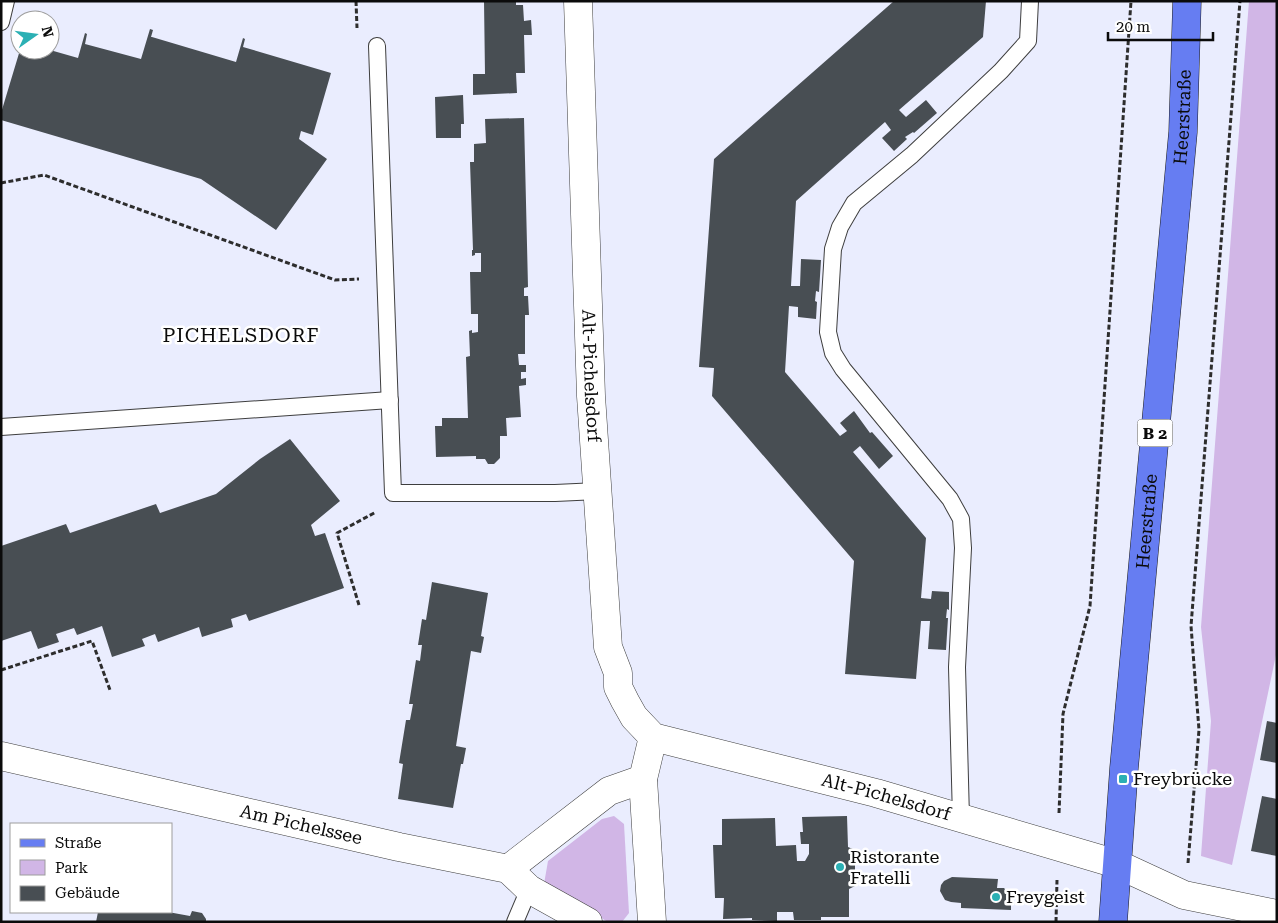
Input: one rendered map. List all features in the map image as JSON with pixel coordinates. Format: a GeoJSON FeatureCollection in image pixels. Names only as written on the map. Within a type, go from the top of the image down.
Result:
{"type":"FeatureCollection","features":[{"type":"Feature","properties":{"kind":"main road","name":"Heerstraße"},"geometry":{"type":"LineString","coordinates":[[1113,922],[1124,768],[1183,132],[1187,1]]}},
{"type":"Feature","properties":{"kind":"street","name":"Alt-Pichelsdorf"},"geometry":{"type":"LineString","coordinates":[[578,1],[591,396],[608,647],[618,673],[618,687],[634,717],[654,737],[876,793],[1117,864],[1184,895],[1232,913],[1277,914]]}},
{"type":"Feature","properties":{"kind":"street"},"geometry":{"type":"LineString","coordinates":[[652,922],[643,779],[654,737]]}},
{"type":"Feature","properties":{"kind":"street","name":"Am Pichelssee"},"geometry":{"type":"LineString","coordinates":[[1,756],[399,847],[508,869]]}},
{"type":"Feature","properties":{"kind":"street"},"geometry":{"type":"LineString","coordinates":[[588,922],[529,889],[508,869],[609,791],[643,779]]}},
{"type":"Feature","properties":{"kind":"lane"},"geometry":{"type":"LineString","coordinates":[[1,22],[6,1]]}},
{"type":"Feature","properties":{"kind":"lane"},"geometry":{"type":"LineString","coordinates":[[961,818],[957,666],[962,548],[961,519],[950,499],[842,369],[833,353],[828,332],[833,249],[840,227],[854,203],[918,149],[1001,71],[1028,41],[1030,1]]}},
{"type":"Feature","properties":{"kind":"lane"},"geometry":{"type":"LineString","coordinates":[[377,46],[393,493],[555,493],[598,491]]}},
{"type":"Feature","properties":{"kind":"lane"},"geometry":{"type":"LineString","coordinates":[[1,427],[390,400]]}},
{"type":"Feature","properties":{"kind":"lane"},"geometry":{"type":"LineString","coordinates":[[515,922],[529,889]]}},
{"type":"Feature","properties":{"kind":"path"},"geometry":{"type":"LineString","coordinates":[[1056,922],[1063,714],[1090,606],[1131,1]]}},
{"type":"Feature","properties":{"kind":"path"},"geometry":{"type":"LineString","coordinates":[[1188,865],[1199,730],[1191,626],[1240,1]]}},
{"type":"Feature","properties":{"kind":"path"},"geometry":{"type":"LineString","coordinates":[[1,183],[44,174],[335,280],[368,279]]}},
{"type":"Feature","properties":{"kind":"path"},"geometry":{"type":"LineString","coordinates":[[1,670],[92,640],[110,690]]}},
{"type":"Feature","properties":{"kind":"green space"},"geometry":{"type":"Polygon","coordinates":[[[1249,1],[1277,1],[1277,650],[1232,865],[1201,856],[1211,721],[1201,627],[1249,1]]]}},
{"type":"Feature","properties":{"kind":"green space"},"geometry":{"type":"Polygon","coordinates":[[[614,816],[624,824],[629,913],[622,922],[608,922],[544,884],[548,861],[602,819],[614,816]]]}},
{"type":"Feature","properties":{"kind":"building"},"geometry":{"type":"Polygon","coordinates":[[[484,1],[516,1],[516,5],[523,5],[524,21],[531,20],[532,35],[524,35],[525,73],[516,73],[517,93],[473,95],[473,74],[485,74],[484,1]]]}},
{"type":"Feature","properties":{"kind":"building"},"geometry":{"type":"Polygon","coordinates":[[[894,1],[986,1],[983,37],[899,110],[906,117],[926,100],[937,113],[914,133],[905,137],[907,139],[894,151],[882,138],[891,130],[885,122],[796,201],[791,286],[800,286],[801,259],[821,260],[819,292],[816,291],[816,319],[798,317],[798,307],[789,306],[785,372],[840,436],[847,431],[840,423],[854,411],[870,433],[872,432],[893,456],[879,469],[860,446],[853,452],[926,538],[921,598],[931,599],[932,591],[949,592],[949,610],[947,609],[946,618],[948,618],[946,650],[928,649],[930,621],[921,621],[916,679],[845,674],[854,561],[712,396],[714,368],[699,367],[714,159],[894,1]]]}},
{"type":"Feature","properties":{"kind":"building"},"geometry":{"type":"Polygon","coordinates":[[[150,29],[153,30],[151,37],[236,62],[243,38],[245,39],[243,47],[331,73],[313,135],[301,131],[299,139],[327,159],[276,230],[201,179],[1,120],[1,113],[17,60],[60,60],[60,53],[78,58],[85,33],[87,34],[85,44],[141,59],[150,29]]]}},
{"type":"Feature","properties":{"kind":"building"},"geometry":{"type":"Polygon","coordinates":[[[463,95],[464,124],[461,124],[461,138],[436,138],[435,97],[463,95]]]}},
{"type":"Feature","properties":{"kind":"building"},"geometry":{"type":"Polygon","coordinates":[[[524,118],[528,287],[524,288],[524,296],[528,296],[529,315],[525,315],[525,354],[518,354],[519,365],[526,365],[526,372],[521,372],[521,379],[526,378],[526,385],[519,386],[521,417],[506,418],[507,436],[500,436],[500,458],[494,464],[488,464],[485,459],[476,459],[476,456],[436,457],[435,426],[442,426],[442,418],[468,418],[466,357],[470,356],[469,331],[472,330],[472,333],[478,332],[478,314],[471,314],[470,272],[481,272],[481,253],[475,253],[472,256],[470,162],[474,162],[474,144],[486,143],[485,119],[524,118]]]}},
{"type":"Feature","properties":{"kind":"building"},"geometry":{"type":"Polygon","coordinates":[[[290,439],[340,501],[311,525],[315,536],[325,533],[344,588],[249,621],[246,614],[231,619],[233,627],[202,637],[199,627],[158,642],[155,634],[142,639],[145,646],[112,657],[102,626],[77,635],[74,628],[56,634],[59,642],[38,649],[31,631],[1,641],[1,546],[66,524],[70,533],[156,504],[160,513],[216,494],[260,459],[290,439]]]}},
{"type":"Feature","properties":{"kind":"building"},"geometry":{"type":"Polygon","coordinates":[[[432,582],[488,593],[481,636],[484,637],[481,653],[471,651],[456,746],[466,748],[453,808],[398,799],[403,764],[399,763],[406,720],[410,720],[413,704],[409,704],[416,660],[420,661],[422,645],[418,645],[422,619],[426,620],[432,582]]]}},
{"type":"Feature","properties":{"kind":"building"},"geometry":{"type":"Polygon","coordinates":[[[1267,721],[1277,723],[1277,763],[1260,760],[1267,721]]]}},
{"type":"Feature","properties":{"kind":"building"},"geometry":{"type":"Polygon","coordinates":[[[1262,796],[1277,799],[1277,856],[1251,851],[1262,796]]]}},
{"type":"Feature","properties":{"kind":"building"},"geometry":{"type":"Polygon","coordinates":[[[847,816],[848,847],[855,850],[855,886],[849,889],[849,917],[821,917],[821,920],[794,920],[793,912],[777,912],[777,921],[752,920],[752,918],[723,919],[724,898],[715,898],[713,845],[722,845],[722,819],[775,818],[776,846],[796,845],[797,861],[805,861],[809,854],[809,844],[801,844],[800,832],[803,832],[802,817],[847,816]]]}},
{"type":"Feature","properties":{"kind":"building"},"geometry":{"type":"Polygon","coordinates":[[[952,877],[998,879],[997,888],[1004,888],[1011,896],[1011,910],[961,908],[961,903],[945,900],[940,891],[941,885],[952,877]]]}},
{"type":"Feature","properties":{"kind":"building"},"geometry":{"type":"Polygon","coordinates":[[[192,911],[202,913],[206,922],[96,922],[98,913],[172,913],[190,916],[192,911]]]}},
{"type":"Feature","properties":{"kind":"place","name":"Freybrücke"},"geometry":{"type":"Point","coordinates":[1123,779]}},
{"type":"Feature","properties":{"kind":"place","name":"Ristorante Fratelli"},"geometry":{"type":"Point","coordinates":[840,867]}},
{"type":"Feature","properties":{"kind":"place","name":"Freygeist"},"geometry":{"type":"Point","coordinates":[996,897]}},
{"type":"Feature","properties":{"kind":"district","name":"PICHELSDORF"},"geometry":{"type":"Point","coordinates":[241,335]}}]}
